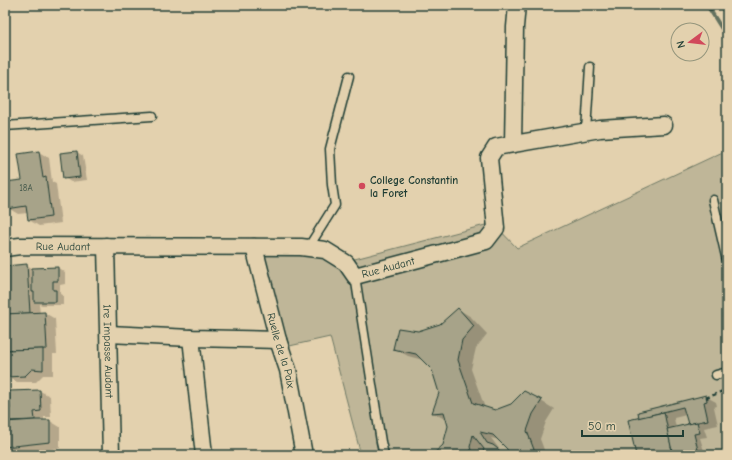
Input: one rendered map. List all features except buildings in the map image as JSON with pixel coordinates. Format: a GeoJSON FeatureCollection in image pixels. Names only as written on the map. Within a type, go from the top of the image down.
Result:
{"type":"FeatureCollection","features":[{"type":"Feature","properties":{"kind":"street"},"geometry":{"type":"LineString","coordinates":[[512,144],[515,27],[517,5]]}},
{"type":"Feature","properties":{"kind":"street","name":"Rue Audant"},"geometry":{"type":"LineString","coordinates":[[5,248],[20,246],[106,246],[308,248],[325,250],[346,263],[355,276],[486,241],[496,228],[490,158],[496,147],[600,129],[664,125]]}},
{"type":"Feature","properties":{"kind":"street","name":"1re Impasse Audant"},"geometry":{"type":"LineString","coordinates":[[106,246],[111,455]]}},
{"type":"Feature","properties":{"kind":"street","name":"Ruelle de la Paix"},"geometry":{"type":"LineString","coordinates":[[254,247],[278,340],[288,370],[304,455]]}},
{"type":"Feature","properties":{"kind":"street"},"geometry":{"type":"LineString","coordinates":[[109,334],[278,340]]}},
{"type":"Feature","properties":{"kind":"street"},"geometry":{"type":"LineString","coordinates":[[191,338],[204,455]]}},
{"type":"Feature","properties":{"kind":"lane"},"geometry":{"type":"LineString","coordinates":[[586,131],[590,67]]}},
{"type":"Feature","properties":{"kind":"lane"},"geometry":{"type":"LineString","coordinates":[[308,248],[335,205],[332,185],[330,149],[349,76]]}},
{"type":"Feature","properties":{"kind":"lane"},"geometry":{"type":"LineString","coordinates":[[5,126],[152,116]]}},
{"type":"Feature","properties":{"kind":"lane"},"geometry":{"type":"LineString","coordinates":[[713,200],[727,261]]}},
{"type":"Feature","properties":{"kind":"lane"},"geometry":{"type":"LineString","coordinates":[[355,276],[367,347],[380,442],[384,455]]}},
{"type":"Feature","properties":{"kind":"lane"},"geometry":{"type":"LineString","coordinates":[[716,375],[727,372]]}},
{"type":"Feature","properties":{"kind":"path"},"geometry":{"type":"LineString","coordinates":[[706,398],[723,391],[727,384]]}},
{"type":"Feature","properties":{"kind":"shaded area"},"geometry":{"type":"Polygon","coordinates":[[[727,150],[727,455],[361,455],[330,337],[285,347],[264,253],[306,247],[347,261],[493,223],[517,248],[727,150]]]}},
{"type":"Feature","properties":{"kind":"waterway"},"geometry":{"type":"LineString","coordinates":[[707,5],[727,37]]}},
{"type":"Feature","properties":{"kind":"place","name":"College Constantin la Foret"},"geometry":{"type":"Point","coordinates":[362,186]}}]}
